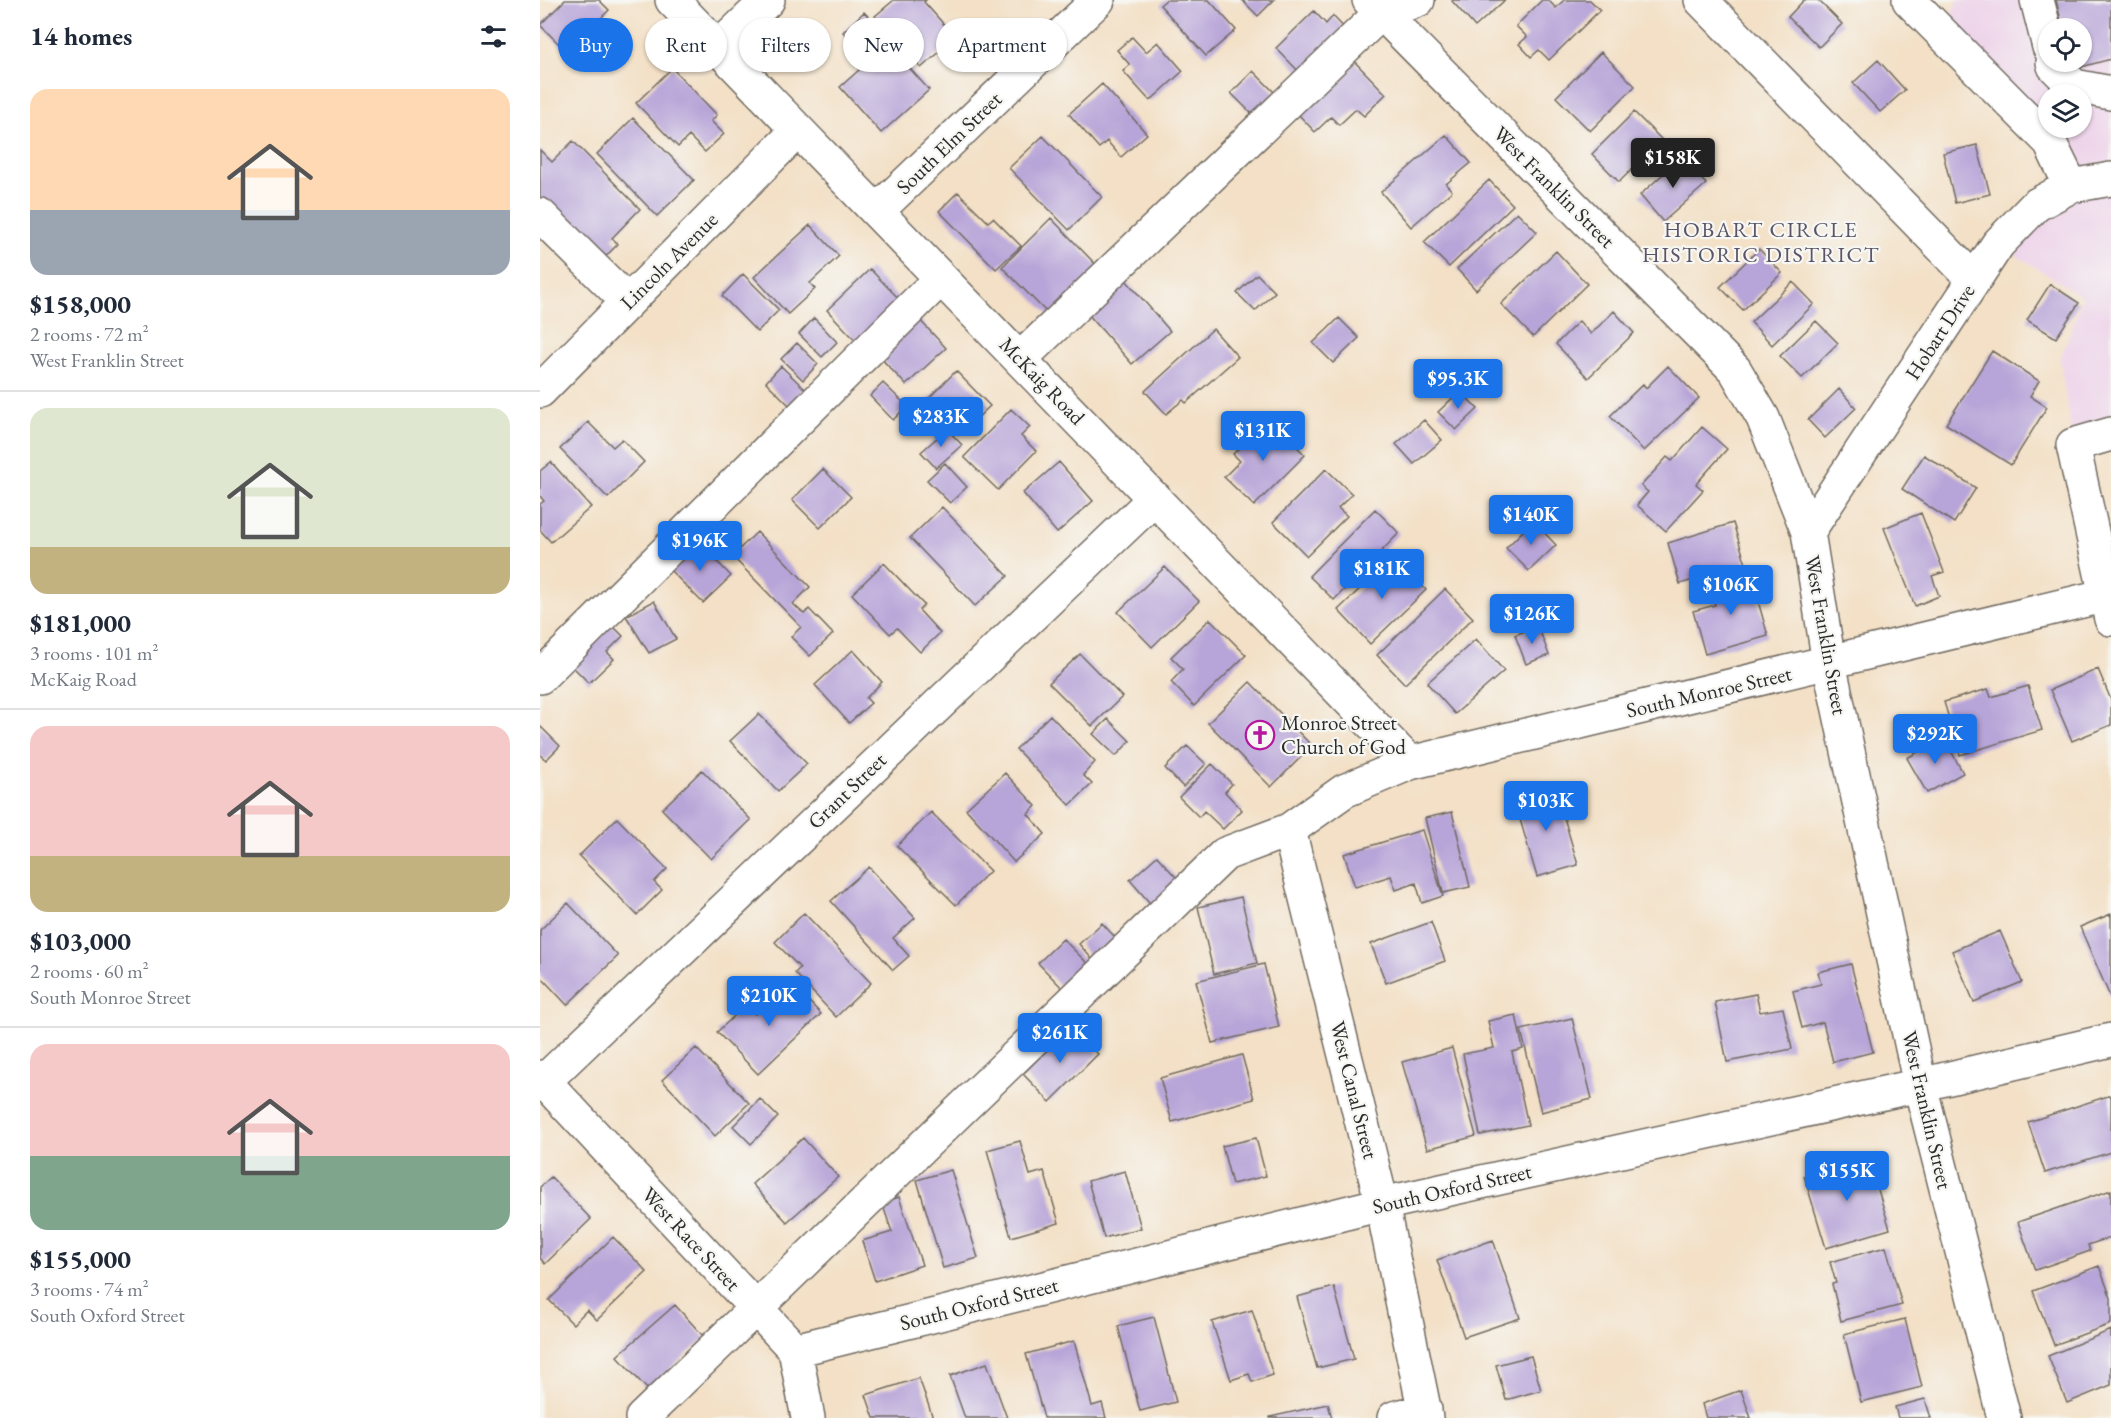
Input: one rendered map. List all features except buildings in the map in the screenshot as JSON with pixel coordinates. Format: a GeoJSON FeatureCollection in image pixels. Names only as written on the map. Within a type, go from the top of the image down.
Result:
{"type":"FeatureCollection","features":[{"type":"Feature","properties":{"kind":"street","name":"McKaig Road"},"geometry":{"type":"LineString","coordinates":[[672,0],[689,18]]}},
{"type":"Feature","properties":{"kind":"street"},"geometry":{"type":"LineString","coordinates":[[727,39],[768,0]]}},
{"type":"Feature","properties":{"kind":"street","name":"South Elm Street"},"geometry":{"type":"LineString","coordinates":[[877,211],[1098,0]]}},
{"type":"Feature","properties":{"kind":"street"},"geometry":{"type":"LineString","coordinates":[[1020,359],[1375,6],[1418,0]]}},
{"type":"Feature","properties":{"kind":"street"},"geometry":{"type":"LineString","coordinates":[[1701,0],[1974,280]]}},
{"type":"Feature","properties":{"kind":"street"},"geometry":{"type":"LineString","coordinates":[[1909,0],[2049,141],[2071,186]]}},
{"type":"Feature","properties":{"kind":"street"},"geometry":{"type":"LineString","coordinates":[[2037,0],[2042,18]]}},
{"type":"Feature","properties":{"kind":"street","name":"West Franklin Street"},"geometry":{"type":"LineString","coordinates":[[1375,6],[1736,370],[1763,418],[1808,532],[1829,663],[1920,1085],[2004,1418]]}},
{"type":"Feature","properties":{"kind":"street","name":"McKaig Road"},"geometry":{"type":"LineString","coordinates":[[727,57],[1410,763]]}},
{"type":"Feature","properties":{"kind":"street"},"geometry":{"type":"LineString","coordinates":[[2060,72],[2074,86],[2111,93]]}},
{"type":"Feature","properties":{"kind":"street","name":"Lincoln Avenue"},"geometry":{"type":"LineString","coordinates":[[540,391],[797,131]]}},
{"type":"Feature","properties":{"kind":"street","name":"Hobart Drive"},"geometry":{"type":"LineString","coordinates":[[1808,532],[1998,244],[2036,205],[2071,186],[2111,179]]}},
{"type":"Feature","properties":{"kind":"street"},"geometry":{"type":"LineString","coordinates":[[540,214],[628,302]]}},
{"type":"Feature","properties":{"kind":"street"},"geometry":{"type":"LineString","coordinates":[[540,677],[941,278]]}},
{"type":"Feature","properties":{"kind":"street"},"geometry":{"type":"LineString","coordinates":[[2109,603],[2073,445],[2111,434]]}},
{"type":"Feature","properties":{"kind":"street","name":"Grant Street"},"geometry":{"type":"LineString","coordinates":[[541,1081],[1155,498]]}},
{"type":"Feature","properties":{"kind":"street","name":"South Monroe Street"},"geometry":{"type":"LineString","coordinates":[[1289,830],[1344,791],[1410,763],[1829,663],[2109,603]]}},
{"type":"Feature","properties":{"kind":"street"},"geometry":{"type":"LineString","coordinates":[[642,1418],[1225,854],[1289,830]]}},
{"type":"Feature","properties":{"kind":"street","name":"West Canal Street"},"geometry":{"type":"LineString","coordinates":[[1289,830],[1382,1204],[1415,1415]]}},
{"type":"Feature","properties":{"kind":"street","name":"South Oxford Street"},"geometry":{"type":"LineString","coordinates":[[795,1350],[1382,1204],[1920,1085],[2111,1040]]}},
{"type":"Feature","properties":{"kind":"street","name":"West Race Street"},"geometry":{"type":"LineString","coordinates":[[541,1081],[795,1350]]}},
{"type":"Feature","properties":{"kind":"street"},"geometry":{"type":"LineString","coordinates":[[795,1350],[808,1418]]}},
{"type":"Feature","properties":{"kind":"shaded area"},"geometry":{"type":"Polygon","coordinates":[[[1958,0],[2111,0],[2111,434],[2073,445],[2060,359],[2083,297],[1998,244],[2070,186],[1941,33],[1958,0]]]}},
{"type":"Feature","properties":{"kind":"place","name":"Monroe Street Church of God"},"geometry":{"type":"Point","coordinates":[1260,735]}},
{"type":"Feature","properties":{"kind":"district","name":"HOBART CIRCLE HISTORIC DISTRICT"},"geometry":{"type":"Point","coordinates":[1761,242]}}]}
